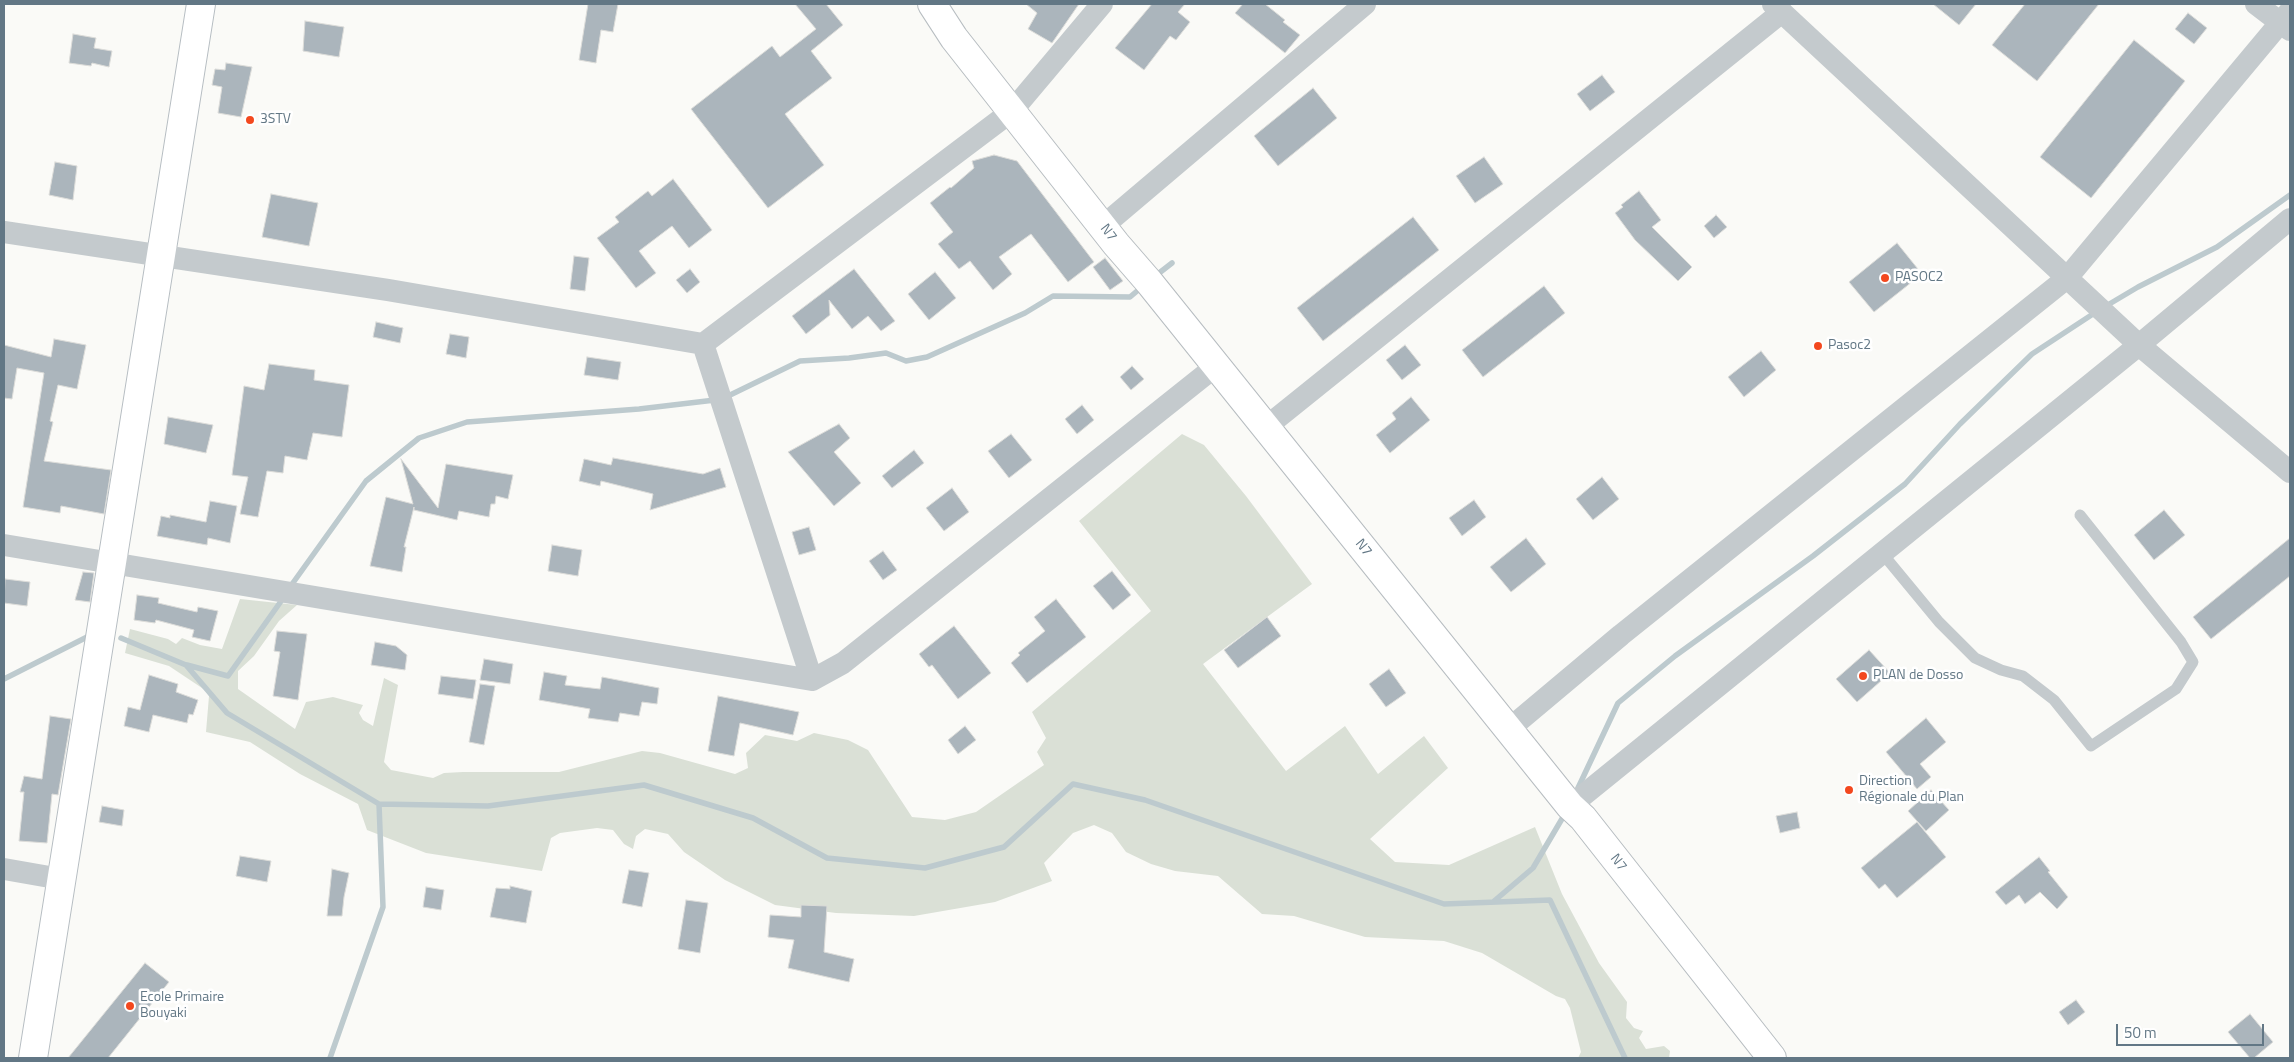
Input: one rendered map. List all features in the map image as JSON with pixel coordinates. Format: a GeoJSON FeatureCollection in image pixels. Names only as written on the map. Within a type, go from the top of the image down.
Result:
{"type":"FeatureCollection","features":[{"type":"Feature","properties":{"kind":"main road"},"geometry":{"type":"LineString","coordinates":[[33,1058],[201,4]]}},
{"type":"Feature","properties":{"kind":"main road"},"geometry":{"type":"LineString","coordinates":[[915,4],[954,38]]}},
{"type":"Feature","properties":{"kind":"main road"},"geometry":{"type":"LineString","coordinates":[[932,4],[954,38]]}},
{"type":"Feature","properties":{"kind":"main road","name":"N7"},"geometry":{"type":"LineString","coordinates":[[954,38],[1570,806],[1589,826],[1772,1058]]}},
{"type":"Feature","properties":{"kind":"street"},"geometry":{"type":"LineString","coordinates":[[4,232],[388,290],[703,344],[1012,112],[1102,4]]}},
{"type":"Feature","properties":{"kind":"street"},"geometry":{"type":"LineString","coordinates":[[1103,226],[1365,4]]}},
{"type":"Feature","properties":{"kind":"street"},"geometry":{"type":"LineString","coordinates":[[1509,729],[1621,635],[2067,278],[2287,21],[2256,4]]}},
{"type":"Feature","properties":{"kind":"street"},"geometry":{"type":"LineString","coordinates":[[1266,428],[1777,8],[2139,345],[2290,472]]}},
{"type":"Feature","properties":{"kind":"street"},"geometry":{"type":"LineString","coordinates":[[1570,806],[2139,345],[2290,220]]}},
{"type":"Feature","properties":{"kind":"street"},"geometry":{"type":"LineString","coordinates":[[703,344],[812,680]]}},
{"type":"Feature","properties":{"kind":"street"},"geometry":{"type":"LineString","coordinates":[[4,545],[812,680],[843,663],[1216,366]]}},
{"type":"Feature","properties":{"kind":"street"},"geometry":{"type":"LineString","coordinates":[[4,869],[61,879]]}},
{"type":"Feature","properties":{"kind":"lane"},"geometry":{"type":"LineString","coordinates":[[1882,554],[1939,622],[1975,658],[2001,670],[2023,676],[2054,700],[2091,746],[2176,689],[2193,662],[2181,642],[2080,515]]}},
{"type":"Feature","properties":{"kind":"shaded area"},"geometry":{"type":"Polygon","coordinates":[[[1182,434],[1204,445],[1246,496],[1312,584],[1203,664],[1286,771],[1345,726],[1378,774],[1424,736],[1448,768],[1370,839],[1395,862],[1449,865],[1535,827],[1562,894],[1599,963],[1627,1002],[1626,1018],[1634,1028],[1643,1031],[1639,1038],[1646,1049],[1664,1046],[1670,1051],[1669,1058],[1578,1058],[1581,1052],[1570,1008],[1565,999],[1556,996],[1482,953],[1444,941],[1365,937],[1294,916],[1262,914],[1218,876],[1175,871],[1151,864],[1126,852],[1112,833],[1094,825],[1073,833],[1044,863],[1052,881],[995,902],[914,916],[836,913],[775,905],[725,880],[684,852],[668,834],[645,829],[636,836],[633,849],[624,844],[613,830],[597,828],[560,833],[551,838],[542,871],[426,853],[367,830],[358,804],[300,774],[250,742],[206,732],[209,696],[205,690],[169,666],[125,653],[130,629],[168,639],[176,644],[182,638],[200,645],[222,649],[240,599],[297,605],[279,621],[254,656],[238,671],[238,689],[295,729],[306,702],[333,697],[363,705],[359,713],[363,720],[373,726],[384,678],[398,685],[384,762],[391,770],[433,778],[444,773],[463,772],[559,772],[642,751],[660,753],[735,774],[748,768],[746,753],[765,735],[797,741],[814,733],[848,740],[868,750],[912,817],[945,820],[976,812],[1044,765],[1037,752],[1046,738],[1032,712],[1151,611],[1079,521],[1182,434]]]}},
{"type":"Feature","properties":{"kind":"building"},"geometry":{"type":"Polygon","coordinates":[[[588,4],[618,4],[613,32],[601,30],[596,63],[579,60],[588,4]]]}},
{"type":"Feature","properties":{"kind":"building"},"geometry":{"type":"Polygon","coordinates":[[[795,4],[826,4],[843,25],[811,51],[832,78],[785,114],[824,165],[768,208],[691,109],[772,46],[780,57],[816,29],[795,4]]]}},
{"type":"Feature","properties":{"kind":"building"},"geometry":{"type":"Polygon","coordinates":[[[1026,4],[1079,4],[1052,43],[1028,29],[1037,13],[1026,4]]]}},
{"type":"Feature","properties":{"kind":"building"},"geometry":{"type":"Polygon","coordinates":[[[1152,4],[1185,4],[1178,12],[1190,22],[1176,40],[1170,36],[1144,70],[1115,48],[1152,4]]]}},
{"type":"Feature","properties":{"kind":"building"},"geometry":{"type":"Polygon","coordinates":[[[1243,4],[1265,4],[1285,20],[1283,22],[1300,35],[1285,53],[1235,13],[1243,4]]]}},
{"type":"Feature","properties":{"kind":"building"},"geometry":{"type":"Polygon","coordinates":[[[1933,4],[1976,4],[1959,25],[1933,4]]]}},
{"type":"Feature","properties":{"kind":"building"},"geometry":{"type":"Polygon","coordinates":[[[2025,4],[2099,4],[2037,81],[1992,45],[2025,4]]]}},
{"type":"Feature","properties":{"kind":"building"},"geometry":{"type":"Polygon","coordinates":[[[2188,13],[2207,28],[2194,44],[2175,29],[2188,13]]]}},
{"type":"Feature","properties":{"kind":"building"},"geometry":{"type":"Polygon","coordinates":[[[305,21],[344,27],[339,57],[303,51],[305,21]]]}},
{"type":"Feature","properties":{"kind":"building"},"geometry":{"type":"Polygon","coordinates":[[[73,34],[96,38],[94,48],[112,51],[109,67],[92,63],[91,66],[69,63],[73,34]]]}},
{"type":"Feature","properties":{"kind":"building"},"geometry":{"type":"Polygon","coordinates":[[[2134,40],[2185,81],[2091,198],[2040,157],[2134,40]]]}},
{"type":"Feature","properties":{"kind":"building"},"geometry":{"type":"Polygon","coordinates":[[[226,63],[252,67],[241,117],[218,113],[222,87],[212,85],[215,69],[225,70],[226,63]]]}},
{"type":"Feature","properties":{"kind":"building"},"geometry":{"type":"Polygon","coordinates":[[[1602,75],[1615,92],[1590,111],[1577,94],[1602,75]]]}},
{"type":"Feature","properties":{"kind":"building"},"geometry":{"type":"Polygon","coordinates":[[[1313,88],[1337,118],[1278,166],[1254,136],[1313,88]]]}},
{"type":"Feature","properties":{"kind":"building"},"geometry":{"type":"Polygon","coordinates":[[[994,155],[1017,161],[1094,262],[1068,282],[1031,234],[999,257],[1012,274],[993,290],[970,261],[959,269],[938,244],[953,232],[930,203],[974,168],[972,161],[994,155]]]}},
{"type":"Feature","properties":{"kind":"building"},"geometry":{"type":"Polygon","coordinates":[[[1484,157],[1503,184],[1475,203],[1456,176],[1484,157]]]}},
{"type":"Feature","properties":{"kind":"building"},"geometry":{"type":"Polygon","coordinates":[[[55,162],[77,166],[73,200],[49,195],[55,162]]]}},
{"type":"Feature","properties":{"kind":"building"},"geometry":{"type":"Polygon","coordinates":[[[673,179],[712,230],[689,248],[672,226],[639,251],[656,273],[636,288],[597,238],[619,222],[615,217],[648,191],[652,196],[673,179]]]}},
{"type":"Feature","properties":{"kind":"building"},"geometry":{"type":"Polygon","coordinates":[[[1639,191],[1661,220],[1652,227],[1692,267],[1678,281],[1635,240],[1615,213],[1623,207],[1621,205],[1639,191]]]}},
{"type":"Feature","properties":{"kind":"building"},"geometry":{"type":"Polygon","coordinates":[[[271,194],[318,203],[309,246],[262,237],[271,194]]]}},
{"type":"Feature","properties":{"kind":"building"},"geometry":{"type":"Polygon","coordinates":[[[1716,215],[1727,227],[1714,238],[1704,226],[1716,215]]]}},
{"type":"Feature","properties":{"kind":"building"},"geometry":{"type":"Polygon","coordinates":[[[1413,217],[1439,250],[1323,341],[1297,308],[1413,217]]]}},
{"type":"Feature","properties":{"kind":"building","name":"PASOC2"},"geometry":{"type":"Polygon","coordinates":[[[1897,243],[1922,274],[1874,312],[1849,282],[1897,243]]]}},
{"type":"Feature","properties":{"kind":"building"},"geometry":{"type":"Polygon","coordinates":[[[574,256],[589,258],[585,291],[570,289],[574,256]]]}},
{"type":"Feature","properties":{"kind":"building"},"geometry":{"type":"Polygon","coordinates":[[[1105,258],[1123,281],[1110,290],[1093,267],[1105,258]]]}},
{"type":"Feature","properties":{"kind":"building"},"geometry":{"type":"Polygon","coordinates":[[[690,269],[700,282],[687,293],[676,280],[690,269]]]}},
{"type":"Feature","properties":{"kind":"building"},"geometry":{"type":"Polygon","coordinates":[[[854,269],[895,321],[881,331],[868,316],[852,329],[829,300],[830,315],[806,334],[792,316],[854,269]]]}},
{"type":"Feature","properties":{"kind":"building"},"geometry":{"type":"Polygon","coordinates":[[[935,272],[956,298],[929,320],[908,294],[935,272]]]}},
{"type":"Feature","properties":{"kind":"building"},"geometry":{"type":"Polygon","coordinates":[[[1544,286],[1565,313],[1483,377],[1462,350],[1544,286]]]}},
{"type":"Feature","properties":{"kind":"building"},"geometry":{"type":"Polygon","coordinates":[[[376,322],[403,328],[400,343],[373,337],[376,322]]]}},
{"type":"Feature","properties":{"kind":"building"},"geometry":{"type":"Polygon","coordinates":[[[450,334],[469,337],[466,358],[446,354],[450,334]]]}},
{"type":"Feature","properties":{"kind":"building"},"geometry":{"type":"Polygon","coordinates":[[[54,339],[86,345],[77,389],[58,385],[50,421],[53,422],[44,461],[111,470],[104,514],[61,506],[60,513],[23,507],[44,373],[17,368],[12,399],[4,398],[4,345],[51,357],[54,339]]]}},
{"type":"Feature","properties":{"kind":"building"},"geometry":{"type":"Polygon","coordinates":[[[1405,345],[1421,365],[1402,380],[1386,360],[1405,345]]]}},
{"type":"Feature","properties":{"kind":"building"},"geometry":{"type":"Polygon","coordinates":[[[1761,351],[1776,370],[1744,397],[1728,377],[1761,351]]]}},
{"type":"Feature","properties":{"kind":"building"},"geometry":{"type":"Polygon","coordinates":[[[587,357],[621,362],[618,380],[584,375],[587,357]]]}},
{"type":"Feature","properties":{"kind":"building"},"geometry":{"type":"Polygon","coordinates":[[[269,364],[315,370],[314,380],[349,385],[342,437],[313,433],[307,460],[285,456],[283,473],[267,471],[258,517],[240,514],[248,477],[232,475],[244,386],[264,390],[269,364]]]}},
{"type":"Feature","properties":{"kind":"building"},"geometry":{"type":"Polygon","coordinates":[[[1132,366],[1144,379],[1131,390],[1120,377],[1132,366]]]}},
{"type":"Feature","properties":{"kind":"building"},"geometry":{"type":"Polygon","coordinates":[[[1411,397],[1430,420],[1390,453],[1376,435],[1396,419],[1392,413],[1411,397]]]}},
{"type":"Feature","properties":{"kind":"building"},"geometry":{"type":"Polygon","coordinates":[[[1082,405],[1094,420],[1077,434],[1065,419],[1082,405]]]}},
{"type":"Feature","properties":{"kind":"building"},"geometry":{"type":"Polygon","coordinates":[[[168,417],[213,425],[206,453],[164,444],[168,417]]]}},
{"type":"Feature","properties":{"kind":"building"},"geometry":{"type":"Polygon","coordinates":[[[839,424],[850,438],[834,452],[861,483],[834,506],[788,452],[839,424]]]}},
{"type":"Feature","properties":{"kind":"building"},"geometry":{"type":"Polygon","coordinates":[[[1011,434],[1032,460],[1009,478],[988,451],[1011,434]]]}},
{"type":"Feature","properties":{"kind":"building"},"geometry":{"type":"Polygon","coordinates":[[[914,450],[924,463],[892,488],[882,476],[914,450]]]}},
{"type":"Feature","properties":{"kind":"building"},"geometry":{"type":"Polygon","coordinates":[[[613,458],[703,474],[720,468],[726,487],[650,510],[653,494],[601,481],[600,486],[579,481],[584,459],[611,465],[613,458]]]}},
{"type":"Feature","properties":{"kind":"building"},"geometry":{"type":"Polygon","coordinates":[[[401,459],[438,508],[446,464],[513,475],[508,499],[496,496],[495,504],[491,504],[489,517],[459,511],[457,520],[414,510],[414,507],[404,547],[406,547],[402,572],[370,566],[386,497],[413,504],[401,459]]]}},
{"type":"Feature","properties":{"kind":"building"},"geometry":{"type":"Polygon","coordinates":[[[1602,477],[1619,499],[1593,520],[1576,499],[1602,477]]]}},
{"type":"Feature","properties":{"kind":"building"},"geometry":{"type":"Polygon","coordinates":[[[952,488],[969,512],[944,531],[926,508],[952,488]]]}},
{"type":"Feature","properties":{"kind":"building"},"geometry":{"type":"Polygon","coordinates":[[[1474,500],[1486,517],[1462,536],[1449,518],[1474,500]]]}},
{"type":"Feature","properties":{"kind":"building"},"geometry":{"type":"Polygon","coordinates":[[[210,501],[237,506],[230,543],[208,538],[207,545],[157,536],[161,516],[170,518],[170,515],[206,522],[210,501]]]}},
{"type":"Feature","properties":{"kind":"building"},"geometry":{"type":"Polygon","coordinates":[[[2164,510],[2185,535],[2154,560],[2134,535],[2164,510]]]}},
{"type":"Feature","properties":{"kind":"building"},"geometry":{"type":"Polygon","coordinates":[[[809,527],[816,550],[799,555],[792,532],[809,527]]]}},
{"type":"Feature","properties":{"kind":"building"},"geometry":{"type":"Polygon","coordinates":[[[1526,538],[1546,564],[1511,592],[1490,567],[1526,538]]]}},
{"type":"Feature","properties":{"kind":"building"},"geometry":{"type":"Polygon","coordinates":[[[2290,538],[2290,576],[2211,639],[2193,617],[2290,538]]]}},
{"type":"Feature","properties":{"kind":"building"},"geometry":{"type":"Polygon","coordinates":[[[552,545],[582,550],[578,576],[548,571],[552,545]]]}},
{"type":"Feature","properties":{"kind":"building"},"geometry":{"type":"Polygon","coordinates":[[[883,551],[897,570],[883,580],[869,561],[883,551]]]}},
{"type":"Feature","properties":{"kind":"building"},"geometry":{"type":"Polygon","coordinates":[[[1112,571],[1131,595],[1113,610],[1093,586],[1112,571]]]}},
{"type":"Feature","properties":{"kind":"building"},"geometry":{"type":"Polygon","coordinates":[[[83,572],[94,573],[90,602],[75,600],[83,572]]]}},
{"type":"Feature","properties":{"kind":"building"},"geometry":{"type":"Polygon","coordinates":[[[5,579],[30,582],[27,606],[4,603],[5,579]]]}},
{"type":"Feature","properties":{"kind":"building"},"geometry":{"type":"Polygon","coordinates":[[[137,595],[159,598],[158,603],[197,612],[198,607],[218,611],[210,641],[192,637],[194,630],[156,620],[155,623],[134,620],[137,595]]]}},
{"type":"Feature","properties":{"kind":"building"},"geometry":{"type":"Polygon","coordinates":[[[1056,599],[1086,637],[1027,683],[1011,663],[1020,655],[1018,653],[1045,631],[1034,617],[1056,599]]]}},
{"type":"Feature","properties":{"kind":"building"},"geometry":{"type":"Polygon","coordinates":[[[1267,617],[1281,636],[1238,668],[1224,650],[1267,617]]]}},
{"type":"Feature","properties":{"kind":"building"},"geometry":{"type":"Polygon","coordinates":[[[954,626],[991,673],[958,699],[932,665],[929,667],[919,654],[954,626]]]}},
{"type":"Feature","properties":{"kind":"building"},"geometry":{"type":"Polygon","coordinates":[[[277,631],[307,634],[298,700],[273,696],[280,652],[274,651],[277,631]]]}},
{"type":"Feature","properties":{"kind":"building"},"geometry":{"type":"Polygon","coordinates":[[[375,642],[396,646],[407,655],[405,670],[371,665],[375,642]]]}},
{"type":"Feature","properties":{"kind":"building","name":"PLAN de Dosso"},"geometry":{"type":"Polygon","coordinates":[[[1869,650],[1890,673],[1857,702],[1836,679],[1869,650]]]}},
{"type":"Feature","properties":{"kind":"building"},"geometry":{"type":"Polygon","coordinates":[[[484,659],[513,664],[510,684],[480,680],[484,659]]]}},
{"type":"Feature","properties":{"kind":"building"},"geometry":{"type":"Polygon","coordinates":[[[1389,669],[1406,693],[1386,707],[1369,684],[1389,669]]]}},
{"type":"Feature","properties":{"kind":"building"},"geometry":{"type":"Polygon","coordinates":[[[544,672],[567,676],[565,685],[600,689],[602,677],[659,688],[657,704],[642,702],[639,716],[620,713],[618,722],[588,718],[590,709],[539,700],[544,672]]]}},
{"type":"Feature","properties":{"kind":"building"},"geometry":{"type":"Polygon","coordinates":[[[149,675],[178,684],[176,692],[198,700],[193,715],[189,714],[187,723],[153,715],[149,732],[124,726],[128,707],[140,710],[149,675]]]}},
{"type":"Feature","properties":{"kind":"building"},"geometry":{"type":"Polygon","coordinates":[[[441,676],[476,680],[473,699],[438,694],[441,676]]]}},
{"type":"Feature","properties":{"kind":"building"},"geometry":{"type":"Polygon","coordinates":[[[480,684],[495,686],[484,745],[469,742],[480,684]]]}},
{"type":"Feature","properties":{"kind":"building"},"geometry":{"type":"Polygon","coordinates":[[[718,696],[799,712],[793,735],[740,723],[734,756],[708,751],[718,696]]]}},
{"type":"Feature","properties":{"kind":"building"},"geometry":{"type":"Polygon","coordinates":[[[50,716],[71,719],[58,795],[52,794],[47,843],[19,841],[24,792],[20,792],[24,776],[42,779],[50,716]]]}},
{"type":"Feature","properties":{"kind":"building"},"geometry":{"type":"Polygon","coordinates":[[[1926,718],[1946,742],[1920,764],[1931,777],[1917,789],[1886,752],[1926,718]]]}},
{"type":"Feature","properties":{"kind":"building"},"geometry":{"type":"Polygon","coordinates":[[[965,726],[976,740],[958,754],[948,740],[965,726]]]}},
{"type":"Feature","properties":{"kind":"building"},"geometry":{"type":"Polygon","coordinates":[[[1931,790],[1949,810],[1926,831],[1908,811],[1931,790]]]}},
{"type":"Feature","properties":{"kind":"building"},"geometry":{"type":"Polygon","coordinates":[[[102,806],[124,810],[122,826],[99,822],[102,806]]]}},
{"type":"Feature","properties":{"kind":"building"},"geometry":{"type":"Polygon","coordinates":[[[1797,812],[1800,828],[1780,833],[1776,816],[1797,812]]]}},
{"type":"Feature","properties":{"kind":"building"},"geometry":{"type":"Polygon","coordinates":[[[1917,822],[1946,857],[1897,898],[1885,884],[1879,889],[1861,868],[1917,822]]]}},
{"type":"Feature","properties":{"kind":"building"},"geometry":{"type":"Polygon","coordinates":[[[240,856],[271,861],[267,882],[236,876],[240,856]]]}},
{"type":"Feature","properties":{"kind":"building"},"geometry":{"type":"Polygon","coordinates":[[[2039,857],[2050,871],[2048,872],[2068,897],[2057,909],[2040,892],[2025,904],[2019,895],[2006,905],[1995,892],[2039,857]]]}},
{"type":"Feature","properties":{"kind":"building"},"geometry":{"type":"Polygon","coordinates":[[[332,869],[349,873],[342,916],[327,916],[332,869]]]}},
{"type":"Feature","properties":{"kind":"building"},"geometry":{"type":"Polygon","coordinates":[[[629,870],[649,873],[642,907],[622,903],[629,870]]]}},
{"type":"Feature","properties":{"kind":"building"},"geometry":{"type":"Polygon","coordinates":[[[510,886],[532,891],[526,923],[490,917],[496,888],[510,889],[510,886]]]}},
{"type":"Feature","properties":{"kind":"building"},"geometry":{"type":"Polygon","coordinates":[[[426,887],[444,890],[441,910],[423,907],[426,887]]]}},
{"type":"Feature","properties":{"kind":"building"},"geometry":{"type":"Polygon","coordinates":[[[686,900],[708,903],[700,953],[678,949],[686,900]]]}},
{"type":"Feature","properties":{"kind":"building"},"geometry":{"type":"Polygon","coordinates":[[[801,905],[827,906],[824,952],[854,959],[849,982],[788,968],[794,940],[768,937],[770,915],[801,917],[801,905]]]}},
{"type":"Feature","properties":{"kind":"building","name":"Ecole Primaire Bouyaki"},"geometry":{"type":"Polygon","coordinates":[[[145,963],[169,982],[108,1058],[68,1058],[145,963]]]}},
{"type":"Feature","properties":{"kind":"building"},"geometry":{"type":"Polygon","coordinates":[[[2076,1000],[2085,1012],[2068,1025],[2059,1012],[2076,1000]]]}},
{"type":"Feature","properties":{"kind":"building"},"geometry":{"type":"Polygon","coordinates":[[[2250,1014],[2273,1042],[2254,1058],[2250,1058],[2228,1032],[2250,1014]]]}},
{"type":"Feature","properties":{"kind":"waterway"},"geometry":{"type":"LineString","coordinates":[[2106,306],[2138,287],[2217,247],[2290,195]]}},
{"type":"Feature","properties":{"kind":"waterway"},"geometry":{"type":"LineString","coordinates":[[1154,277],[1172,263]]}},
{"type":"Feature","properties":{"kind":"waterway"},"geometry":{"type":"LineString","coordinates":[[726,397],[800,361],[849,358],[886,353],[906,361],[927,357],[1025,313],[1053,296],[1130,297],[1143,286]]}},
{"type":"Feature","properties":{"kind":"waterway"},"geometry":{"type":"LineString","coordinates":[[1578,788],[1618,703],[1675,656],[1813,556],[1905,484],[1960,424],[2032,354],[2096,312]]}},
{"type":"Feature","properties":{"kind":"waterway"},"geometry":{"type":"LineString","coordinates":[[290,587],[366,481],[419,438],[467,422],[639,409],[715,400]]}},
{"type":"Feature","properties":{"kind":"waterway"},"geometry":{"type":"LineString","coordinates":[[187,665],[228,676],[284,597]]}},
{"type":"Feature","properties":{"kind":"waterway"},"geometry":{"type":"LineString","coordinates":[[4,679],[93,634]]}},
{"type":"Feature","properties":{"kind":"waterway"},"geometry":{"type":"LineString","coordinates":[[121,638],[186,665],[227,713],[379,804],[488,806],[644,785],[753,818],[827,858],[925,868],[1004,847],[1073,784],[1145,800],[1444,904],[1550,900],[1625,1058]]}},
{"type":"Feature","properties":{"kind":"waterway"},"geometry":{"type":"LineString","coordinates":[[330,1058],[383,907],[379,804]]}},
{"type":"Feature","properties":{"kind":"waterway"},"geometry":{"type":"LineString","coordinates":[[1493,902],[1533,868],[1566,812]]}},
{"type":"Feature","properties":{"kind":"place","name":"3STV"},"geometry":{"type":"Point","coordinates":[250,120]}},
{"type":"Feature","properties":{"kind":"place","name":"PASOC2"},"geometry":{"type":"Point","coordinates":[1885,278]}},
{"type":"Feature","properties":{"kind":"place","name":"Pasoc2"},"geometry":{"type":"Point","coordinates":[1818,346]}},
{"type":"Feature","properties":{"kind":"place","name":"PLAN de Dosso"},"geometry":{"type":"Point","coordinates":[1863,676]}},
{"type":"Feature","properties":{"kind":"place","name":"Direction Régionale du Plan"},"geometry":{"type":"Point","coordinates":[1849,790]}},
{"type":"Feature","properties":{"kind":"place","name":"Ecole Primaire Bouyaki"},"geometry":{"type":"Point","coordinates":[130,1006]}}]}
